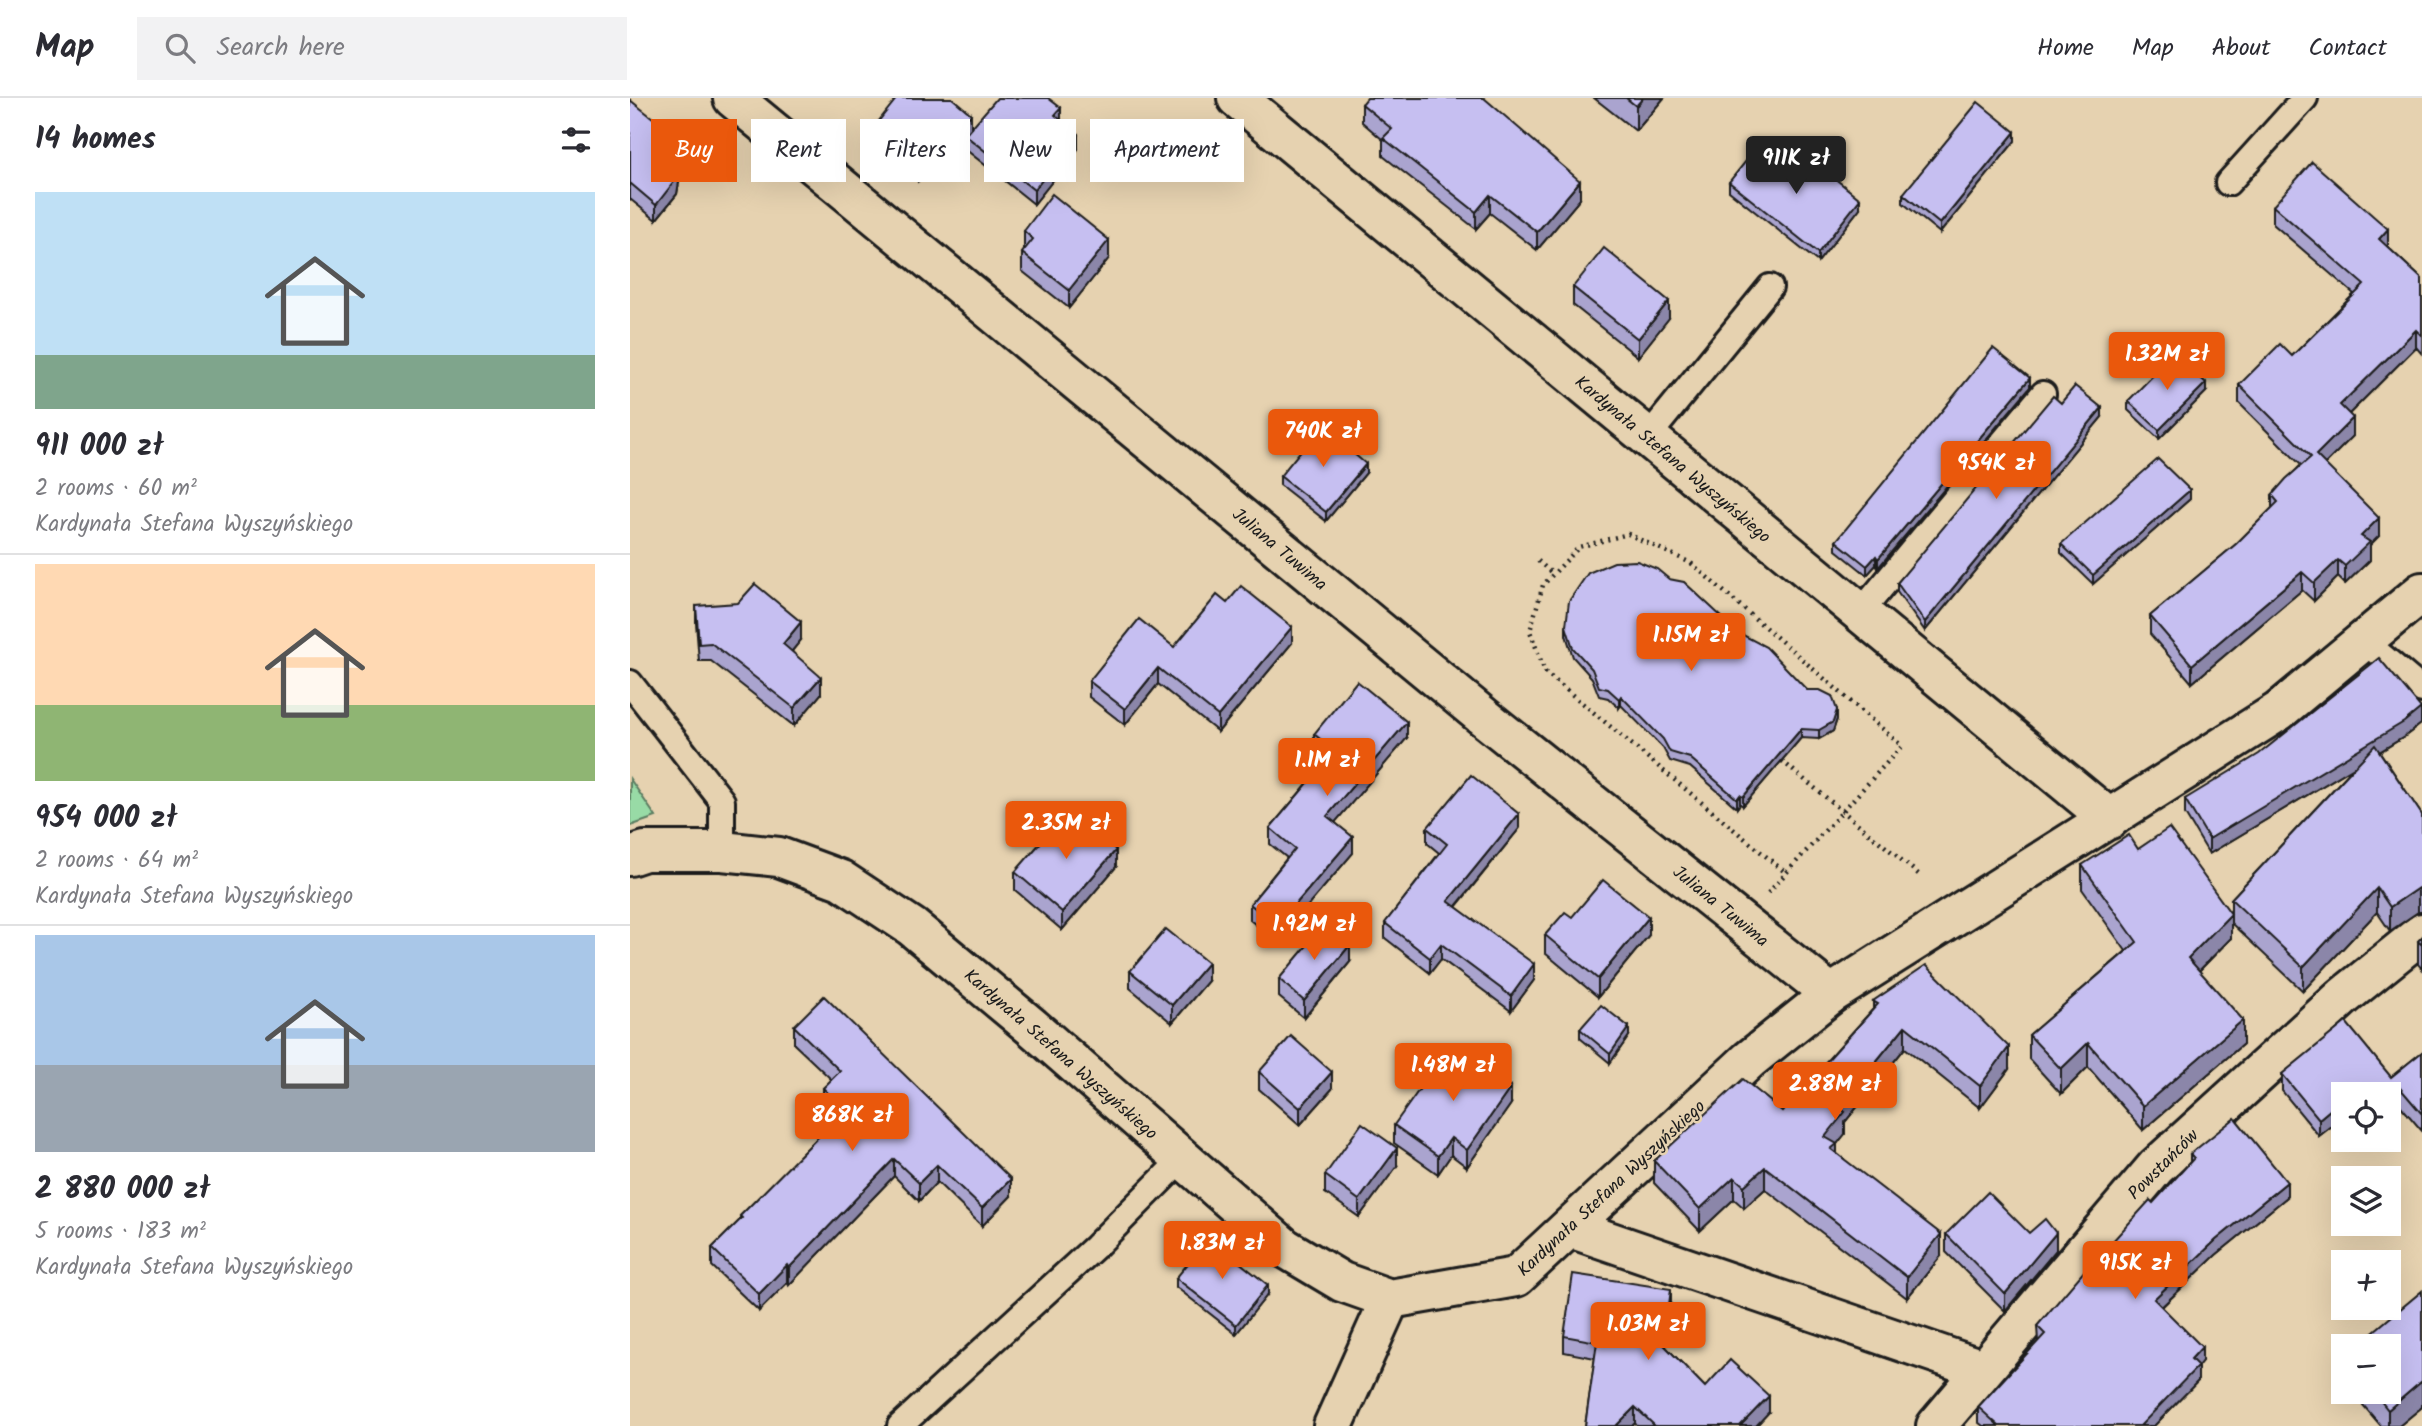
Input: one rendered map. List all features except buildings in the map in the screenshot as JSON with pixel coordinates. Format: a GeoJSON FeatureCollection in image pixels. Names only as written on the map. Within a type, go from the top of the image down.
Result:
{"type":"FeatureCollection","features":[{"type":"Feature","properties":{"kind":"street","name":"Juliana Tuwima"},"geometry":{"type":"LineString","coordinates":[[733,98],[1485,718],[1831,994]]}},
{"type":"Feature","properties":{"kind":"street","name":"Kardynała Stefana Wyszyńskiego"},"geometry":{"type":"LineString","coordinates":[[1237,98],[2110,819]]}},
{"type":"Feature","properties":{"kind":"street","name":"Kardynała Stefana Wyszyńskiego"},"geometry":{"type":"LineString","coordinates":[[630,856],[645,851],[722,851],[779,857],[841,880],[932,943],[1285,1248],[1342,1282],[1390,1299],[1516,1277],[1749,1060],[1831,994],[2278,711],[2422,592]]}},
{"type":"Feature","properties":{"kind":"street","name":"Powstańców"},"geometry":{"type":"LineString","coordinates":[[1936,1426],[2156,1167],[2344,996],[2422,933]]}},
{"type":"Feature","properties":{"kind":"street"},"geometry":{"type":"LineString","coordinates":[[1570,1228],[1982,1369]]}},
{"type":"Feature","properties":{"kind":"street"},"geometry":{"type":"LineString","coordinates":[[1333,1426],[1390,1299]]}},
{"type":"Feature","properties":{"kind":"lane"},"geometry":{"type":"LineString","coordinates":[[2228,183],[2305,98]]}},
{"type":"Feature","properties":{"kind":"lane"},"geometry":{"type":"LineString","coordinates":[[1647,438],[1770,287]]}},
{"type":"Feature","properties":{"kind":"lane"},"geometry":{"type":"LineString","coordinates":[[1860,613],[2043,394]]}},
{"type":"Feature","properties":{"kind":"lane"},"geometry":{"type":"LineString","coordinates":[[2364,641],[2422,691]]}},
{"type":"Feature","properties":{"kind":"lane"},"geometry":{"type":"LineString","coordinates":[[630,683],[722,801],[722,851]]}},
{"type":"Feature","properties":{"kind":"lane"},"geometry":{"type":"LineString","coordinates":[[900,1426],[1095,1247],[1182,1159]]}},
{"type":"Feature","properties":{"kind":"path"},"geometry":{"type":"LineString","coordinates":[[1765,898],[1902,746],[1691,563],[1628,534],[1579,547],[1543,585],[1530,631],[1545,672],[1786,873]]}},
{"type":"Feature","properties":{"kind":"path"},"geometry":{"type":"LineString","coordinates":[[1538,561],[1553,574]]}},
{"type":"Feature","properties":{"kind":"path"},"geometry":{"type":"LineString","coordinates":[[1782,761],[1922,877]]}},
{"type":"Feature","properties":{"kind":"green space"},"geometry":{"type":"Polygon","coordinates":[[[630,779],[656,817],[630,826],[630,779]]]}}]}
